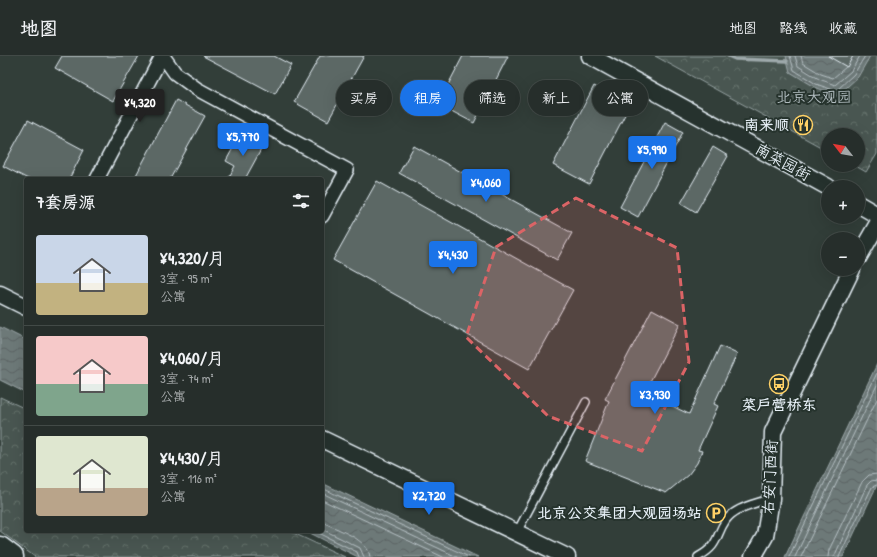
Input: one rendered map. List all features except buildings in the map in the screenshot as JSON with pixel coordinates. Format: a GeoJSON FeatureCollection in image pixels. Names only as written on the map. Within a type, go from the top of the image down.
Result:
{"type":"FeatureCollection","features":[{"type":"Feature","properties":{"kind":"highway"},"geometry":{"type":"LineString","coordinates":[[0,548],[12,557]]}},
{"type":"Feature","properties":{"kind":"street"},"geometry":{"type":"LineString","coordinates":[[97,177],[162,56],[175,72],[197,89],[347,170],[324,212]]}},
{"type":"Feature","properties":{"kind":"street","name":"南菜园街"},"geometry":{"type":"LineString","coordinates":[[590,56],[821,183]]}},
{"type":"Feature","properties":{"kind":"street"},"geometry":{"type":"LineString","coordinates":[[865,209],[877,217]]}},
{"type":"Feature","properties":{"kind":"street"},"geometry":{"type":"LineString","coordinates":[[865,232],[877,217]]}},
{"type":"Feature","properties":{"kind":"street"},"geometry":{"type":"LineString","coordinates":[[865,243],[877,217]]}},
{"type":"Feature","properties":{"kind":"street","name":"右安门西街"},"geometry":{"type":"LineString","coordinates":[[746,557],[759,532],[765,500],[765,438],[768,424],[841,276]]}},
{"type":"Feature","properties":{"kind":"street","name":"右安门西街"},"geometry":{"type":"LineString","coordinates":[[754,557],[765,536],[770,499],[773,432],[849,276]]}},
{"type":"Feature","properties":{"kind":"street"},"geometry":{"type":"LineString","coordinates":[[0,286],[24,297]]}},
{"type":"Feature","properties":{"kind":"street"},"geometry":{"type":"LineString","coordinates":[[0,294],[24,306]]}},
{"type":"Feature","properties":{"kind":"street"},"geometry":{"type":"LineString","coordinates":[[324,440],[515,536],[549,557]]}},
{"type":"Feature","properties":{"kind":"street"},"geometry":{"type":"LineString","coordinates":[[324,451],[515,536],[567,557]]}},
{"type":"Feature","properties":{"kind":"lane"},"geometry":{"type":"LineString","coordinates":[[515,536],[586,402]]}},
{"type":"Feature","properties":{"kind":"lane"},"geometry":{"type":"LineString","coordinates":[[698,557],[706,553],[717,541],[726,521],[737,510],[765,500]]}},
{"type":"Feature","properties":{"kind":"highlighted area"},"geometry":{"type":"Polygon","coordinates":[[[576,198],[677,248],[689,362],[642,451],[548,416],[466,337],[496,247],[576,198]]]}},
{"type":"Feature","properties":{"kind":"green space","name":"北京大观园"},"geometry":{"type":"Polygon","coordinates":[[[655,56],[877,56],[877,154],[866,172],[865,128],[821,128],[821,147],[655,56]]]}},
{"type":"Feature","properties":{"kind":"green space"},"geometry":{"type":"Polygon","coordinates":[[[0,397],[24,408],[24,533],[293,533],[345,557],[35,557],[0,531],[0,397]]]}},
{"type":"Feature","properties":{"kind":"water"},"geometry":{"type":"Polygon","coordinates":[[[786,56],[870,56],[858,77],[837,96],[815,87],[790,72],[786,56]]]}},
{"type":"Feature","properties":{"kind":"water"},"geometry":{"type":"Polygon","coordinates":[[[0,327],[24,339],[24,392],[0,380],[0,327]]]}},
{"type":"Feature","properties":{"kind":"water"},"geometry":{"type":"Polygon","coordinates":[[[877,364],[877,485],[843,557],[785,557],[877,364]]]}},
{"type":"Feature","properties":{"kind":"water"},"geometry":{"type":"Polygon","coordinates":[[[324,484],[478,557],[358,557],[310,533],[324,533],[324,484]]]}},
{"type":"Feature","properties":{"kind":"waterway"},"geometry":{"type":"LineString","coordinates":[[728,56],[735,59],[787,61]]}},
{"type":"Feature","properties":{"kind":"place","name":"南来顺"},"geometry":{"type":"Point","coordinates":[803,125]}},
{"type":"Feature","properties":{"kind":"place","name":"菜户营桥东"},"geometry":{"type":"Point","coordinates":[779,384]}},
{"type":"Feature","properties":{"kind":"place","name":"北京公交集团大观园场站"},"geometry":{"type":"Point","coordinates":[716,513]}}]}
